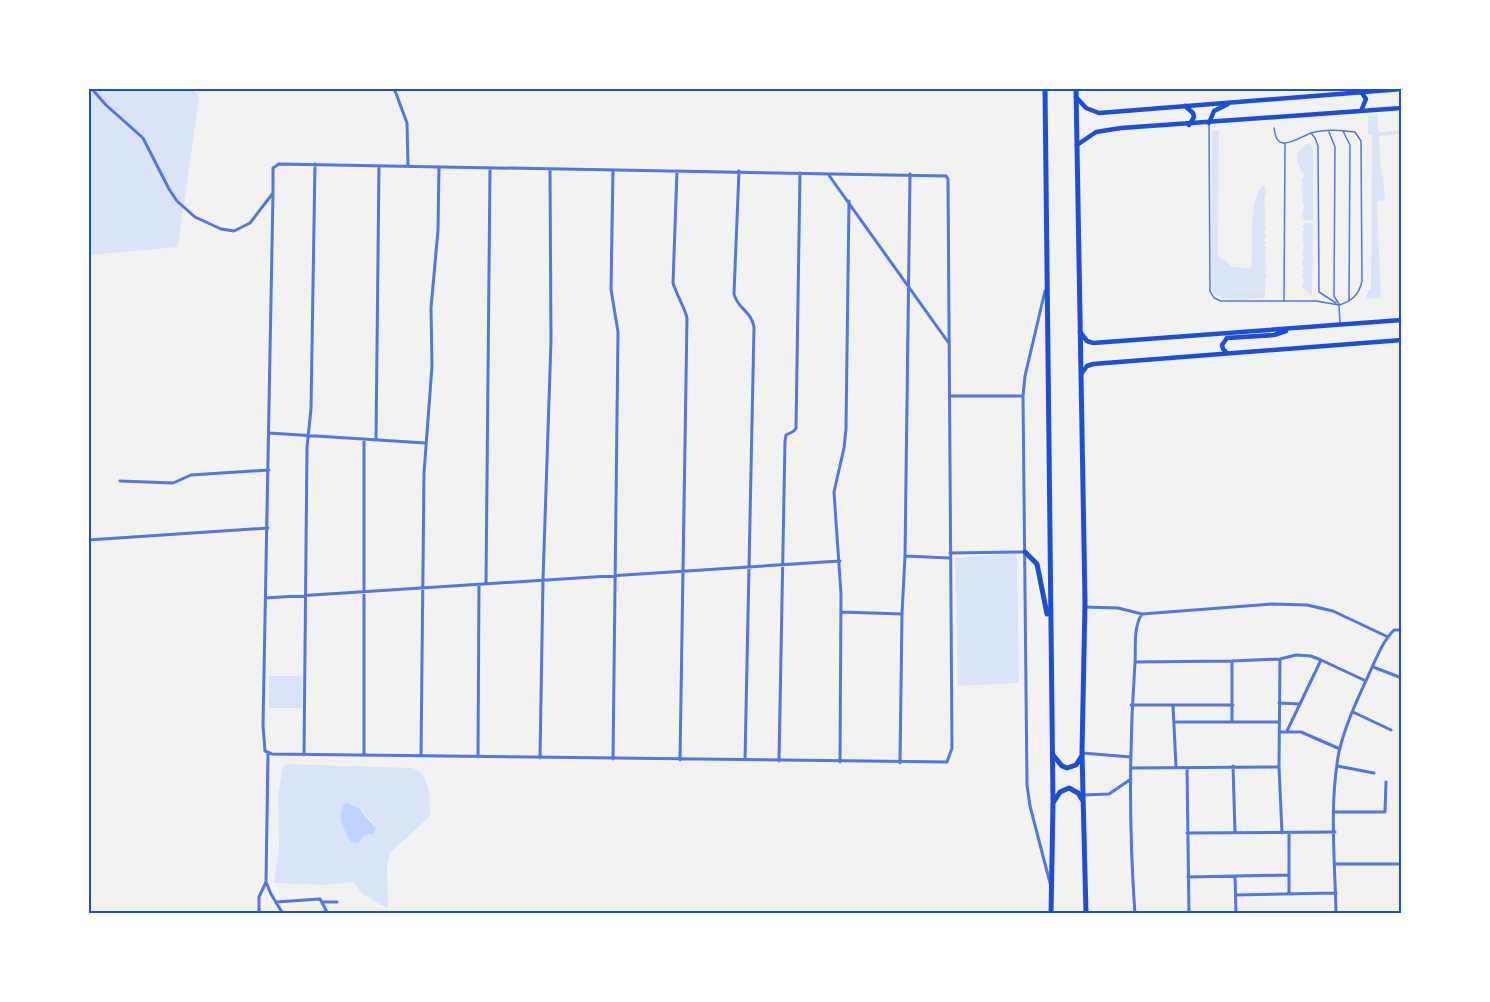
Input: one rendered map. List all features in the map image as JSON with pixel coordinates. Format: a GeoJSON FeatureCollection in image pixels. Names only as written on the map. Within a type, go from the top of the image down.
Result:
{"type":"FeatureCollection","features":[{"type":"Feature","properties":{"kind":"highway"},"geometry":{"type":"LineString","coordinates":[[1045,88],[1053,803],[1052,914]]}},
{"type":"Feature","properties":{"kind":"highway"},"geometry":{"type":"LineString","coordinates":[[1076,88],[1085,607],[1082,754],[1086,914]]}},
{"type":"Feature","properties":{"kind":"highway"},"geometry":{"type":"LineString","coordinates":[[1025,552],[1037,564],[1050,628]]}},
{"type":"Feature","properties":{"kind":"highway"},"geometry":{"type":"LineString","coordinates":[[1052,754],[1062,766],[1067,768],[1076,765],[1082,754]]}},
{"type":"Feature","properties":{"kind":"highway"},"geometry":{"type":"LineString","coordinates":[[1053,803],[1060,792],[1069,789],[1078,793],[1084,802]]}},
{"type":"Feature","properties":{"kind":"main road"},"geometry":{"type":"LineString","coordinates":[[1076,97],[1086,108],[1099,113],[1348,91],[1362,93],[1401,89]]}},
{"type":"Feature","properties":{"kind":"main road"},"geometry":{"type":"LineString","coordinates":[[1361,111],[1366,99],[1362,93]]}},
{"type":"Feature","properties":{"kind":"main road"},"geometry":{"type":"LineString","coordinates":[[1209,123],[1214,111],[1233,102]]}},
{"type":"Feature","properties":{"kind":"main road"},"geometry":{"type":"LineString","coordinates":[[1185,106],[1194,117],[1189,125]]}},
{"type":"Feature","properties":{"kind":"main road"},"geometry":{"type":"LineString","coordinates":[[1077,145],[1096,132],[1401,108]]}},
{"type":"Feature","properties":{"kind":"main road"},"geometry":{"type":"LineString","coordinates":[[1080,332],[1087,341],[1093,343],[1401,320]]}},
{"type":"Feature","properties":{"kind":"main road"},"geometry":{"type":"LineString","coordinates":[[1228,354],[1222,347],[1227,338],[1274,335],[1295,328]]}},
{"type":"Feature","properties":{"kind":"main road"},"geometry":{"type":"LineString","coordinates":[[1081,375],[1087,366],[1093,364],[1401,340]]}},
{"type":"Feature","properties":{"kind":"street"},"geometry":{"type":"LineString","coordinates":[[91,88],[106,105],[143,138],[169,189],[177,201],[195,217],[221,229],[234,231],[250,223],[273,193]]}},
{"type":"Feature","properties":{"kind":"street"},"geometry":{"type":"LineString","coordinates":[[394,88],[407,123],[408,166]]}},
{"type":"Feature","properties":{"kind":"street"},"geometry":{"type":"LineString","coordinates":[[304,754],[308,434],[311,409],[315,164]]}},
{"type":"Feature","properties":{"kind":"street"},"geometry":{"type":"LineString","coordinates":[[259,914],[259,897],[266,882],[268,753],[263,747],[263,736],[275,165],[946,176],[948,179],[952,748],[947,762],[268,753]]}},
{"type":"Feature","properties":{"kind":"street"},"geometry":{"type":"LineString","coordinates":[[376,440],[379,166]]}},
{"type":"Feature","properties":{"kind":"street"},"geometry":{"type":"LineString","coordinates":[[421,756],[425,443],[432,366],[432,299],[438,230],[439,167]]}},
{"type":"Feature","properties":{"kind":"street"},"geometry":{"type":"LineString","coordinates":[[486,584],[490,168]]}},
{"type":"Feature","properties":{"kind":"street"},"geometry":{"type":"LineString","coordinates":[[540,758],[543,580],[551,362],[550,170]]}},
{"type":"Feature","properties":{"kind":"street"},"geometry":{"type":"LineString","coordinates":[[613,170],[611,289],[618,332],[613,759]]}},
{"type":"Feature","properties":{"kind":"street"},"geometry":{"type":"LineString","coordinates":[[677,170],[673,284],[687,318],[680,760]]}},
{"type":"Feature","properties":{"kind":"street"},"geometry":{"type":"LineString","coordinates":[[739,171],[734,294],[736,302],[752,318],[754,327],[745,760]]}},
{"type":"Feature","properties":{"kind":"street"},"geometry":{"type":"LineString","coordinates":[[779,761],[784,441],[786,435],[796,428],[800,173]]}},
{"type":"Feature","properties":{"kind":"street"},"geometry":{"type":"LineString","coordinates":[[827,173],[949,344]]}},
{"type":"Feature","properties":{"kind":"street"},"geometry":{"type":"LineString","coordinates":[[900,762],[905,556],[909,174]]}},
{"type":"Feature","properties":{"kind":"street"},"geometry":{"type":"LineString","coordinates":[[840,762],[840,561],[834,492],[846,429],[849,201]]}},
{"type":"Feature","properties":{"kind":"street"},"geometry":{"type":"LineString","coordinates":[[1046,287],[1025,376],[1023,396],[1027,785],[1030,806],[1051,887]]}},
{"type":"Feature","properties":{"kind":"street"},"geometry":{"type":"LineString","coordinates":[[950,396],[1023,396]]}},
{"type":"Feature","properties":{"kind":"street"},"geometry":{"type":"LineString","coordinates":[[269,433],[425,443]]}},
{"type":"Feature","properties":{"kind":"street"},"geometry":{"type":"LineString","coordinates":[[364,439],[364,755]]}},
{"type":"Feature","properties":{"kind":"street"},"geometry":{"type":"LineString","coordinates":[[120,481],[173,483],[191,475],[268,470]]}},
{"type":"Feature","properties":{"kind":"street"},"geometry":{"type":"LineString","coordinates":[[88,540],[268,528]]}},
{"type":"Feature","properties":{"kind":"street"},"geometry":{"type":"LineString","coordinates":[[950,553],[1025,552]]}},
{"type":"Feature","properties":{"kind":"street"},"geometry":{"type":"LineString","coordinates":[[905,556],[950,558]]}},
{"type":"Feature","properties":{"kind":"street"},"geometry":{"type":"LineString","coordinates":[[266,598],[840,561]]}},
{"type":"Feature","properties":{"kind":"street"},"geometry":{"type":"LineString","coordinates":[[478,757],[479,585]]}},
{"type":"Feature","properties":{"kind":"street"},"geometry":{"type":"LineString","coordinates":[[1085,607],[1118,608],[1142,614],[1273,604],[1307,605],[1333,611],[1388,637]]}},
{"type":"Feature","properties":{"kind":"street"},"geometry":{"type":"LineString","coordinates":[[841,612],[902,614]]}},
{"type":"Feature","properties":{"kind":"street"},"geometry":{"type":"LineString","coordinates":[[1135,914],[1131,858],[1131,705],[1136,633],[1142,614]]}},
{"type":"Feature","properties":{"kind":"street"},"geometry":{"type":"LineString","coordinates":[[1336,914],[1335,812],[1340,749],[1366,681],[1388,637],[1394,630],[1401,630]]}},
{"type":"Feature","properties":{"kind":"street"},"geometry":{"type":"LineString","coordinates":[[1135,662],[1232,662],[1280,659],[1296,655],[1311,656],[1366,681]]}},
{"type":"Feature","properties":{"kind":"street"},"geometry":{"type":"LineString","coordinates":[[1280,659],[1282,833]]}},
{"type":"Feature","properties":{"kind":"street"},"geometry":{"type":"LineString","coordinates":[[1287,731],[1321,660]]}},
{"type":"Feature","properties":{"kind":"street"},"geometry":{"type":"LineString","coordinates":[[1232,662],[1232,722]]}},
{"type":"Feature","properties":{"kind":"street"},"geometry":{"type":"LineString","coordinates":[[1373,667],[1401,678]]}},
{"type":"Feature","properties":{"kind":"street"},"geometry":{"type":"LineString","coordinates":[[1279,703],[1300,704]]}},
{"type":"Feature","properties":{"kind":"street"},"geometry":{"type":"LineString","coordinates":[[1131,705],[1233,705]]}},
{"type":"Feature","properties":{"kind":"street"},"geometry":{"type":"LineString","coordinates":[[1173,705],[1176,767]]}},
{"type":"Feature","properties":{"kind":"street"},"geometry":{"type":"LineString","coordinates":[[1353,712],[1391,730]]}},
{"type":"Feature","properties":{"kind":"street"},"geometry":{"type":"LineString","coordinates":[[1174,722],[1279,722]]}},
{"type":"Feature","properties":{"kind":"street"},"geometry":{"type":"LineString","coordinates":[[1280,732],[1301,732],[1340,749]]}},
{"type":"Feature","properties":{"kind":"street"},"geometry":{"type":"LineString","coordinates":[[1082,754],[1131,757]]}},
{"type":"Feature","properties":{"kind":"street"},"geometry":{"type":"LineString","coordinates":[[1233,766],[1235,832]]}},
{"type":"Feature","properties":{"kind":"street"},"geometry":{"type":"LineString","coordinates":[[1337,766],[1374,773]]}},
{"type":"Feature","properties":{"kind":"street"},"geometry":{"type":"LineString","coordinates":[[1131,768],[1280,767]]}},
{"type":"Feature","properties":{"kind":"street"},"geometry":{"type":"LineString","coordinates":[[1187,768],[1189,914]]}},
{"type":"Feature","properties":{"kind":"street"},"geometry":{"type":"LineString","coordinates":[[1083,795],[1109,794],[1131,779]]}},
{"type":"Feature","properties":{"kind":"street"},"geometry":{"type":"LineString","coordinates":[[1335,812],[1385,812],[1386,782]]}},
{"type":"Feature","properties":{"kind":"street"},"geometry":{"type":"LineString","coordinates":[[1187,833],[1335,832]]}},
{"type":"Feature","properties":{"kind":"street"},"geometry":{"type":"LineString","coordinates":[[1289,833],[1289,892]]}},
{"type":"Feature","properties":{"kind":"street"},"geometry":{"type":"LineString","coordinates":[[1336,864],[1401,864]]}},
{"type":"Feature","properties":{"kind":"street"},"geometry":{"type":"LineString","coordinates":[[1188,877],[1289,875]]}},
{"type":"Feature","properties":{"kind":"street"},"geometry":{"type":"LineString","coordinates":[[1236,877],[1236,914]]}},
{"type":"Feature","properties":{"kind":"street"},"geometry":{"type":"LineString","coordinates":[[266,882],[283,914]]}},
{"type":"Feature","properties":{"kind":"street"},"geometry":{"type":"LineString","coordinates":[[1236,895],[1289,892],[1336,893]]}},
{"type":"Feature","properties":{"kind":"street"},"geometry":{"type":"LineString","coordinates":[[276,902],[320,899],[323,902],[337,902]]}},
{"type":"Feature","properties":{"kind":"street"},"geometry":{"type":"LineString","coordinates":[[323,902],[328,914]]}},
{"type":"Feature","properties":{"kind":"lane"},"geometry":{"type":"LineString","coordinates":[[1209,123],[1211,294],[1221,302],[1316,301],[1339,305],[1349,302],[1357,294],[1362,281],[1361,141],[1355,132],[1329,130],[1311,133],[1285,144],[1275,137],[1274,128]]}},
{"type":"Feature","properties":{"kind":"lane"},"geometry":{"type":"LineString","coordinates":[[1329,130],[1335,147],[1334,296],[1339,305],[1340,325]]}},
{"type":"Feature","properties":{"kind":"lane"},"geometry":{"type":"LineString","coordinates":[[1343,130],[1350,145],[1349,302]]}},
{"type":"Feature","properties":{"kind":"lane"},"geometry":{"type":"LineString","coordinates":[[1311,133],[1316,138],[1318,146],[1319,291],[1339,305]]}},
{"type":"Feature","properties":{"kind":"lane"},"geometry":{"type":"LineString","coordinates":[[1284,302],[1285,144]]}},
{"type":"Feature","properties":{"kind":"shaded area"},"geometry":{"type":"Polygon","coordinates":[[[89,89],[193,89],[199,97],[178,247],[89,255],[89,89]]]}},
{"type":"Feature","properties":{"kind":"shaded area"},"geometry":{"type":"Polygon","coordinates":[[[1377,115],[1379,132],[1401,130],[1401,134],[1379,136],[1385,200],[1377,201],[1381,298],[1365,299],[1368,291],[1371,290],[1372,135],[1368,135],[1368,116],[1377,115]]]}},
{"type":"Feature","properties":{"kind":"shaded area"},"geometry":{"type":"Polygon","coordinates":[[[1212,131],[1219,131],[1218,253],[1220,259],[1225,260],[1232,267],[1251,268],[1253,213],[1258,193],[1263,185],[1266,187],[1264,189],[1266,191],[1264,205],[1266,211],[1264,213],[1266,215],[1264,217],[1266,219],[1264,221],[1266,223],[1264,225],[1266,227],[1264,233],[1266,235],[1264,241],[1266,243],[1264,245],[1267,259],[1265,261],[1267,275],[1265,281],[1267,283],[1265,298],[1229,299],[1222,298],[1212,291],[1212,131]]]}},
{"type":"Feature","properties":{"kind":"shaded area"},"geometry":{"type":"Polygon","coordinates":[[[1307,144],[1311,144],[1313,150],[1313,220],[1305,220],[1302,216],[1304,206],[1301,180],[1305,176],[1299,167],[1297,158],[1299,151],[1307,144]]]}},
{"type":"Feature","properties":{"kind":"shaded area"},"geometry":{"type":"Polygon","coordinates":[[[1305,223],[1313,223],[1312,296],[1302,287],[1304,229],[1302,227],[1305,223]]]}},
{"type":"Feature","properties":{"kind":"shaded area"},"geometry":{"type":"Polygon","coordinates":[[[1017,553],[1019,683],[958,686],[955,558],[1017,553]]]}},
{"type":"Feature","properties":{"kind":"shaded area"},"geometry":{"type":"Polygon","coordinates":[[[269,676],[303,676],[302,708],[269,708],[269,676]]]}},
{"type":"Feature","properties":{"kind":"shaded area"},"geometry":{"type":"Polygon","coordinates":[[[286,764],[413,768],[423,774],[429,791],[430,816],[390,853],[387,867],[388,908],[362,894],[354,882],[325,885],[274,883],[279,849],[278,795],[283,767],[286,764]],[[346,802],[360,841],[365,835],[373,834],[376,829],[371,821],[355,806],[346,802]]]}},
{"type":"Feature","properties":{"kind":"water"},"geometry":{"type":"Polygon","coordinates":[[[346,802],[359,808],[376,829],[373,834],[365,835],[358,843],[351,842],[342,822],[341,812],[346,802]]]}}]}
